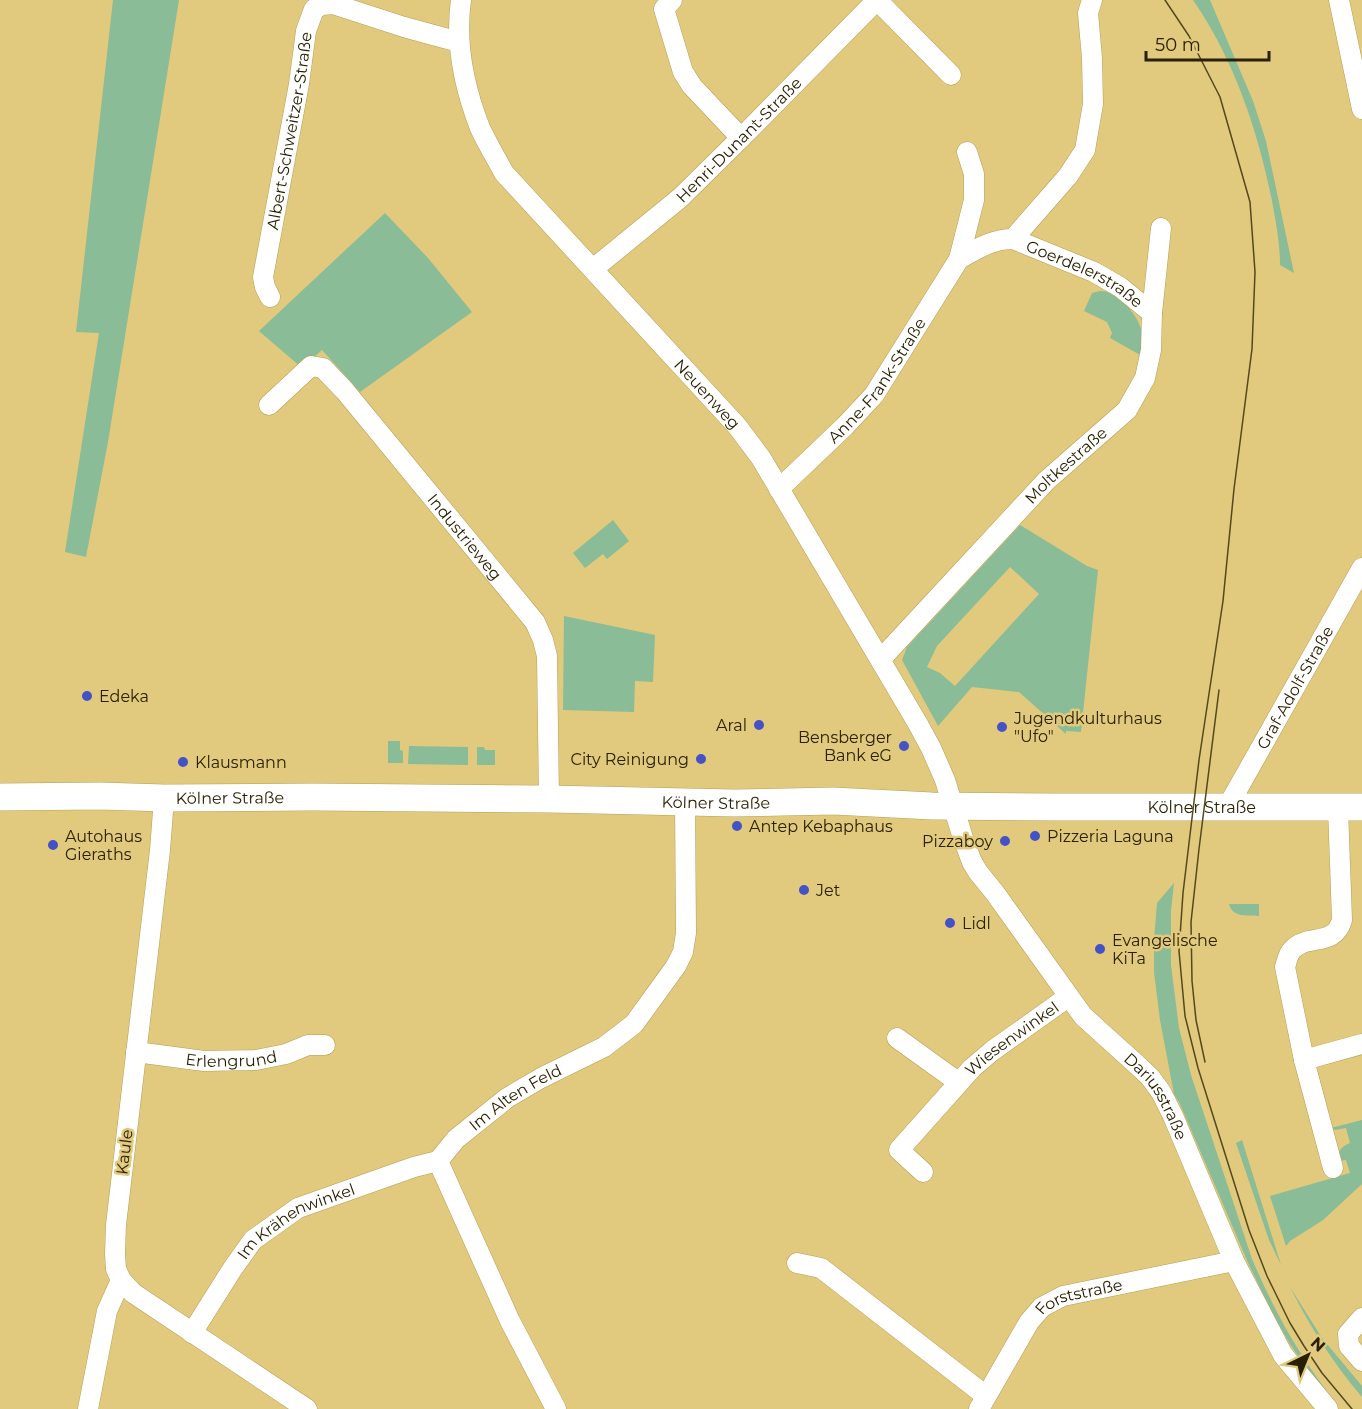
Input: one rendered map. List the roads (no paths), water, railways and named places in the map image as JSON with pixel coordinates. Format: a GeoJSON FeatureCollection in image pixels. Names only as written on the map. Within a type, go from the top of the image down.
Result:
{"type":"FeatureCollection","features":[{"type":"Feature","properties":{"kind":"main road","name":"Kölner Straße"},"geometry":{"type":"LineString","coordinates":[[0,797],[312,797],[685,802],[833,801],[932,806],[1350,807]]}},
{"type":"Feature","properties":{"kind":"street","name":"Neuenweg"},"geometry":{"type":"LineString","coordinates":[[461,0],[459,42],[467,86],[481,129],[504,173],[740,430],[761,458],[881,659],[931,748],[953,805]]}},
{"type":"Feature","properties":{"kind":"street"},"geometry":{"type":"LineString","coordinates":[[672,0],[664,9],[683,72],[692,86],[741,138]]}},
{"type":"Feature","properties":{"kind":"street","name":"Henri-Dunant-Straße"},"geometry":{"type":"LineString","coordinates":[[593,269],[680,198],[877,0],[951,75]]}},
{"type":"Feature","properties":{"kind":"street"},"geometry":{"type":"LineString","coordinates":[[959,259],[999,239],[1013,239],[1068,176],[1085,150],[1093,104],[1088,13],[1092,0]]}},
{"type":"Feature","properties":{"kind":"street"},"geometry":{"type":"LineString","coordinates":[[1339,0],[1362,109]]}},
{"type":"Feature","properties":{"kind":"street","name":"Albert-Schweitzer-Straße"},"geometry":{"type":"LineString","coordinates":[[270,297],[263,277],[299,84],[306,31],[314,9],[322,5],[333,4],[459,42]]}},
{"type":"Feature","properties":{"kind":"street","name":"Anne-Frank-Straße"},"geometry":{"type":"LineString","coordinates":[[779,489],[874,395],[959,259],[974,200],[974,174],[967,152]]}},
{"type":"Feature","properties":{"kind":"street","name":"Moltkestraße"},"geometry":{"type":"LineString","coordinates":[[881,659],[1046,481],[1127,410],[1145,378],[1151,350],[1152,313],[1161,228]]}},
{"type":"Feature","properties":{"kind":"street","name":"Goerdelerstraße"},"geometry":{"type":"LineString","coordinates":[[1013,239],[1094,272],[1120,287],[1152,313]]}},
{"type":"Feature","properties":{"kind":"street","name":"Industrieweg"},"geometry":{"type":"LineString","coordinates":[[269,405],[311,366],[322,368],[345,391],[535,622],[547,657],[549,799]]}},
{"type":"Feature","properties":{"kind":"street","name":"Graf-Adolf-Straße"},"geometry":{"type":"LineString","coordinates":[[1228,806],[1362,568]]}},
{"type":"Feature","properties":{"kind":"street","name":"Kaule"},"geometry":{"type":"LineString","coordinates":[[121,1280],[116,1269],[116,1225],[160,850],[164,798]]}},
{"type":"Feature","properties":{"kind":"street","name":"Im Alten Feld"},"geometry":{"type":"LineString","coordinates":[[438,1161],[456,1138],[507,1098],[592,1053],[634,1024],[676,966],[683,952],[686,933],[685,802]]}},
{"type":"Feature","properties":{"kind":"street","name":"Dariusstraße"},"geometry":{"type":"LineString","coordinates":[[953,805],[972,862],[1068,997],[1083,1017],[1136,1063],[1161,1092],[1234,1261],[1283,1355],[1328,1409]]}},
{"type":"Feature","properties":{"kind":"street"},"geometry":{"type":"LineString","coordinates":[[1333,1168],[1304,1060],[1285,967],[1292,950],[1303,943],[1333,935],[1340,926],[1350,807]]}},
{"type":"Feature","properties":{"kind":"street","name":"Wiesenwinkel"},"geometry":{"type":"LineString","coordinates":[[923,1172],[899,1150],[972,1068],[1068,997]]}},
{"type":"Feature","properties":{"kind":"street","name":"Wiesenwinkel"},"geometry":{"type":"LineString","coordinates":[[897,1038],[958,1082]]}},
{"type":"Feature","properties":{"kind":"street"},"geometry":{"type":"LineString","coordinates":[[1304,1060],[1362,1044]]}},
{"type":"Feature","properties":{"kind":"street","name":"Erlengrund"},"geometry":{"type":"LineString","coordinates":[[136,1052],[204,1061],[256,1060],[286,1054],[308,1045],[325,1045]]}},
{"type":"Feature","properties":{"kind":"street"},"geometry":{"type":"LineString","coordinates":[[438,1161],[510,1321],[556,1409]]}},
{"type":"Feature","properties":{"kind":"street","name":"Im Krähenwinkel"},"geometry":{"type":"LineString","coordinates":[[192,1333],[253,1240],[298,1208],[414,1167],[438,1161]]}},
{"type":"Feature","properties":{"kind":"street","name":"Forststraße"},"geometry":{"type":"LineString","coordinates":[[982,1405],[1029,1322],[1042,1307],[1054,1299],[1234,1261]]}},
{"type":"Feature","properties":{"kind":"street"},"geometry":{"type":"LineString","coordinates":[[797,1263],[821,1268],[982,1405]]}},
{"type":"Feature","properties":{"kind":"street"},"geometry":{"type":"LineString","coordinates":[[88,1409],[107,1311],[121,1280],[133,1293],[307,1409]]}},
{"type":"Feature","properties":{"kind":"street"},"geometry":{"type":"LineString","coordinates":[[1362,1318],[1348,1334],[1348,1346],[1362,1361]]}},
{"type":"Feature","properties":{"kind":"tram line"},"geometry":{"type":"LineString","coordinates":[[1165,0],[1189,36],[1220,97],[1250,202],[1255,272],[1252,349],[1234,489],[1223,601],[1199,760],[1183,893],[1179,951],[1185,1016],[1198,1068],[1249,1230],[1267,1276],[1304,1346],[1322,1373],[1352,1409]]}},
{"type":"Feature","properties":{"kind":"tram line"},"geometry":{"type":"LineString","coordinates":[[1205,1062],[1196,1020],[1192,981],[1191,922],[1219,690]]}},
{"type":"Feature","properties":{"kind":"place","name":"Edeka"},"geometry":{"type":"Point","coordinates":[87,696]}},
{"type":"Feature","properties":{"kind":"place","name":"Aral"},"geometry":{"type":"Point","coordinates":[759,725]}},
{"type":"Feature","properties":{"kind":"place","name":"Jugendkulturhaus \"Ufo\""},"geometry":{"type":"Point","coordinates":[1002,727]}},
{"type":"Feature","properties":{"kind":"place","name":"Bensberger Bank eG"},"geometry":{"type":"Point","coordinates":[904,746]}},
{"type":"Feature","properties":{"kind":"place","name":"City Reinigung"},"geometry":{"type":"Point","coordinates":[701,759]}},
{"type":"Feature","properties":{"kind":"place","name":"Klausmann"},"geometry":{"type":"Point","coordinates":[183,762]}},
{"type":"Feature","properties":{"kind":"place","name":"Antep Kebaphaus"},"geometry":{"type":"Point","coordinates":[737,826]}},
{"type":"Feature","properties":{"kind":"place","name":"Pizzeria Laguna"},"geometry":{"type":"Point","coordinates":[1035,836]}},
{"type":"Feature","properties":{"kind":"place","name":"Pizzaboy"},"geometry":{"type":"Point","coordinates":[1005,841]}},
{"type":"Feature","properties":{"kind":"place","name":"Autohaus Gieraths"},"geometry":{"type":"Point","coordinates":[53,845]}},
{"type":"Feature","properties":{"kind":"place","name":"Jet"},"geometry":{"type":"Point","coordinates":[804,890]}},
{"type":"Feature","properties":{"kind":"place","name":"Lidl"},"geometry":{"type":"Point","coordinates":[950,923]}},
{"type":"Feature","properties":{"kind":"place","name":"Evangelische KiTa"},"geometry":{"type":"Point","coordinates":[1100,949]}}]}
